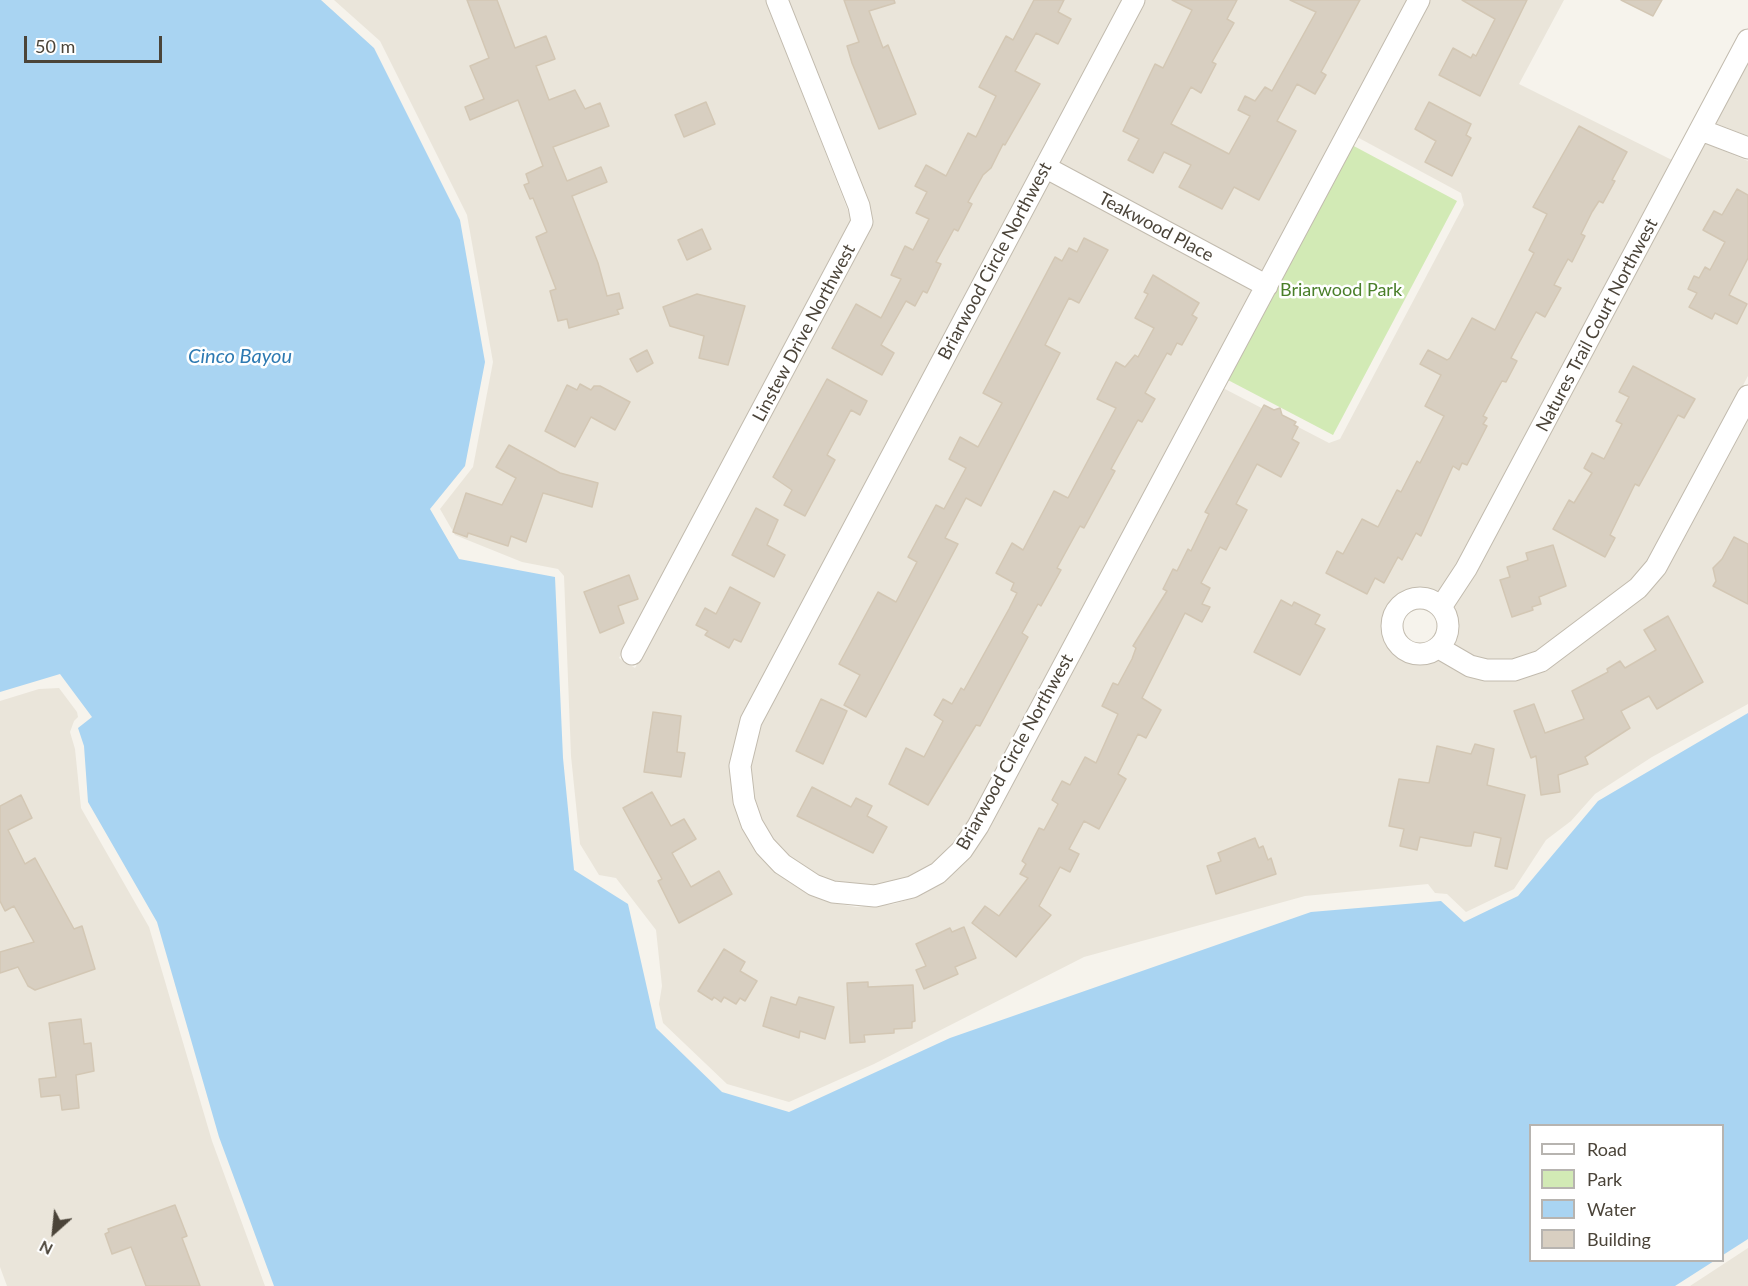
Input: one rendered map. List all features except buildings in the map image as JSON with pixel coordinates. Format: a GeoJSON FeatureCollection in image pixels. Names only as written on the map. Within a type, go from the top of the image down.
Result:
{"type":"FeatureCollection","features":[{"type":"Feature","properties":{"kind":"street","name":"Linstew Drive Northwest"},"geometry":{"type":"LineString","coordinates":[[632,654],[862,222],[859,206],[777,0]]}},
{"type":"Feature","properties":{"kind":"street","name":"Briarwood Circle Northwest"},"geometry":{"type":"LineString","coordinates":[[1134,0],[752,722],[740,766],[744,801],[752,824],[765,846],[782,864],[813,885],[833,892],[858,896],[892,894],[912,887],[938,873],[962,850],[978,826],[1419,0]]}},
{"type":"Feature","properties":{"kind":"street","name":"Natures Trail Court Northwest"},"geometry":{"type":"LineString","coordinates":[[1441,608],[1472,559],[1748,40]]}},
{"type":"Feature","properties":{"kind":"street"},"geometry":{"type":"LineString","coordinates":[[1701,130],[1748,148]]}},
{"type":"Feature","properties":{"kind":"street","name":"Teakwood Place"},"geometry":{"type":"LineString","coordinates":[[1045,167],[1267,286]]}},
{"type":"Feature","properties":{"kind":"street"},"geometry":{"type":"LineString","coordinates":[[1439,648],[1470,666],[1486,670],[1514,670],[1541,661],[1638,588],[1656,567],[1748,396]]}},
{"type":"Feature","properties":{"kind":"street"},"geometry":{"type":"LineString","coordinates":[[1411,599],[1432,601],[1441,608],[1448,628],[1439,648],[1418,655],[1407,652],[1398,645],[1391,624],[1394,614],[1411,599]]}},
{"type":"Feature","properties":{"kind":"shaded area"},"geometry":{"type":"Polygon","coordinates":[[[334,0],[766,0],[852,221],[619,658],[635,668],[865,238],[871,221],[868,200],[788,0],[1124,0],[752,698],[734,804],[743,830],[758,853],[776,873],[808,894],[829,902],[856,907],[894,904],[916,897],[941,883],[970,856],[1223,388],[1329,443],[1340,439],[1464,205],[1461,193],[1357,137],[1430,0],[1564,0],[1519,84],[1674,161],[1441,594],[1425,588],[1411,589],[1397,596],[1387,608],[1382,623],[1383,638],[1390,651],[1401,660],[1418,665],[1437,659],[1465,676],[1483,680],[1515,680],[1643,596],[1748,416],[1748,704],[1652,757],[1595,794],[1571,821],[1546,840],[1514,889],[1466,912],[1447,894],[1435,893],[1428,884],[1305,896],[1084,957],[874,1064],[789,1102],[727,1084],[663,1023],[659,1004],[662,986],[656,930],[616,878],[599,875],[580,844],[571,756],[564,576],[558,569],[522,562],[455,535],[440,509],[473,467],[493,362],[467,215],[380,41],[334,0]]]}},
{"type":"Feature","properties":{"kind":"shaded area"},"geometry":{"type":"Polygon","coordinates":[[[1145,0],[1409,0],[1264,272],[1058,162],[1145,0]]]}},
{"type":"Feature","properties":{"kind":"shaded area"},"geometry":{"type":"Polygon","coordinates":[[[1748,60],[1748,136],[1715,123],[1748,60]]]}},
{"type":"Feature","properties":{"kind":"shaded area"},"geometry":{"type":"Polygon","coordinates":[[[1705,143],[1748,161],[1748,376],[1648,562],[1632,580],[1537,651],[1513,660],[1489,660],[1473,656],[1453,644],[1458,626],[1453,608],[1474,574],[1705,143]]]}},
{"type":"Feature","properties":{"kind":"shaded area"},"geometry":{"type":"Polygon","coordinates":[[[1048,181],[1254,291],[970,821],[955,844],[933,864],[910,878],[875,886],[837,882],[818,875],[788,856],[773,839],[761,818],[753,798],[750,766],[760,724],[1048,181]]]}},
{"type":"Feature","properties":{"kind":"shaded area"},"geometry":{"type":"Polygon","coordinates":[[[59,688],[77,712],[78,717],[70,732],[75,749],[81,808],[149,927],[212,1141],[265,1286],[7,1286],[0,1267],[0,701],[39,689],[59,688]]]}},
{"type":"Feature","properties":{"kind":"shaded area"},"geometry":{"type":"Polygon","coordinates":[[[1748,1248],[1748,1286],[1690,1286],[1748,1248]]]}},
{"type":"Feature","properties":{"kind":"green space","name":"Briarwood Park"},"geometry":{"type":"Polygon","coordinates":[[[1350,144],[1457,201],[1333,435],[1226,379],[1350,144]]]}},
{"type":"Feature","properties":{"kind":"water","name":"Cinco Bayou"},"geometry":{"type":"Polygon","coordinates":[[[0,0],[321,0],[374,48],[460,220],[485,362],[465,466],[430,509],[459,559],[555,577],[563,758],[574,870],[628,904],[656,1028],[722,1092],[789,1112],[950,1038],[1311,912],[1441,901],[1464,922],[1518,896],[1598,801],[1748,713],[1748,1239],[1724,1254],[1724,1124],[1529,1124],[1529,1262],[1712,1262],[1675,1286],[274,1286],[219,1137],[157,922],[88,802],[84,746],[78,728],[92,717],[60,674],[0,692],[0,0]]]}}]}
